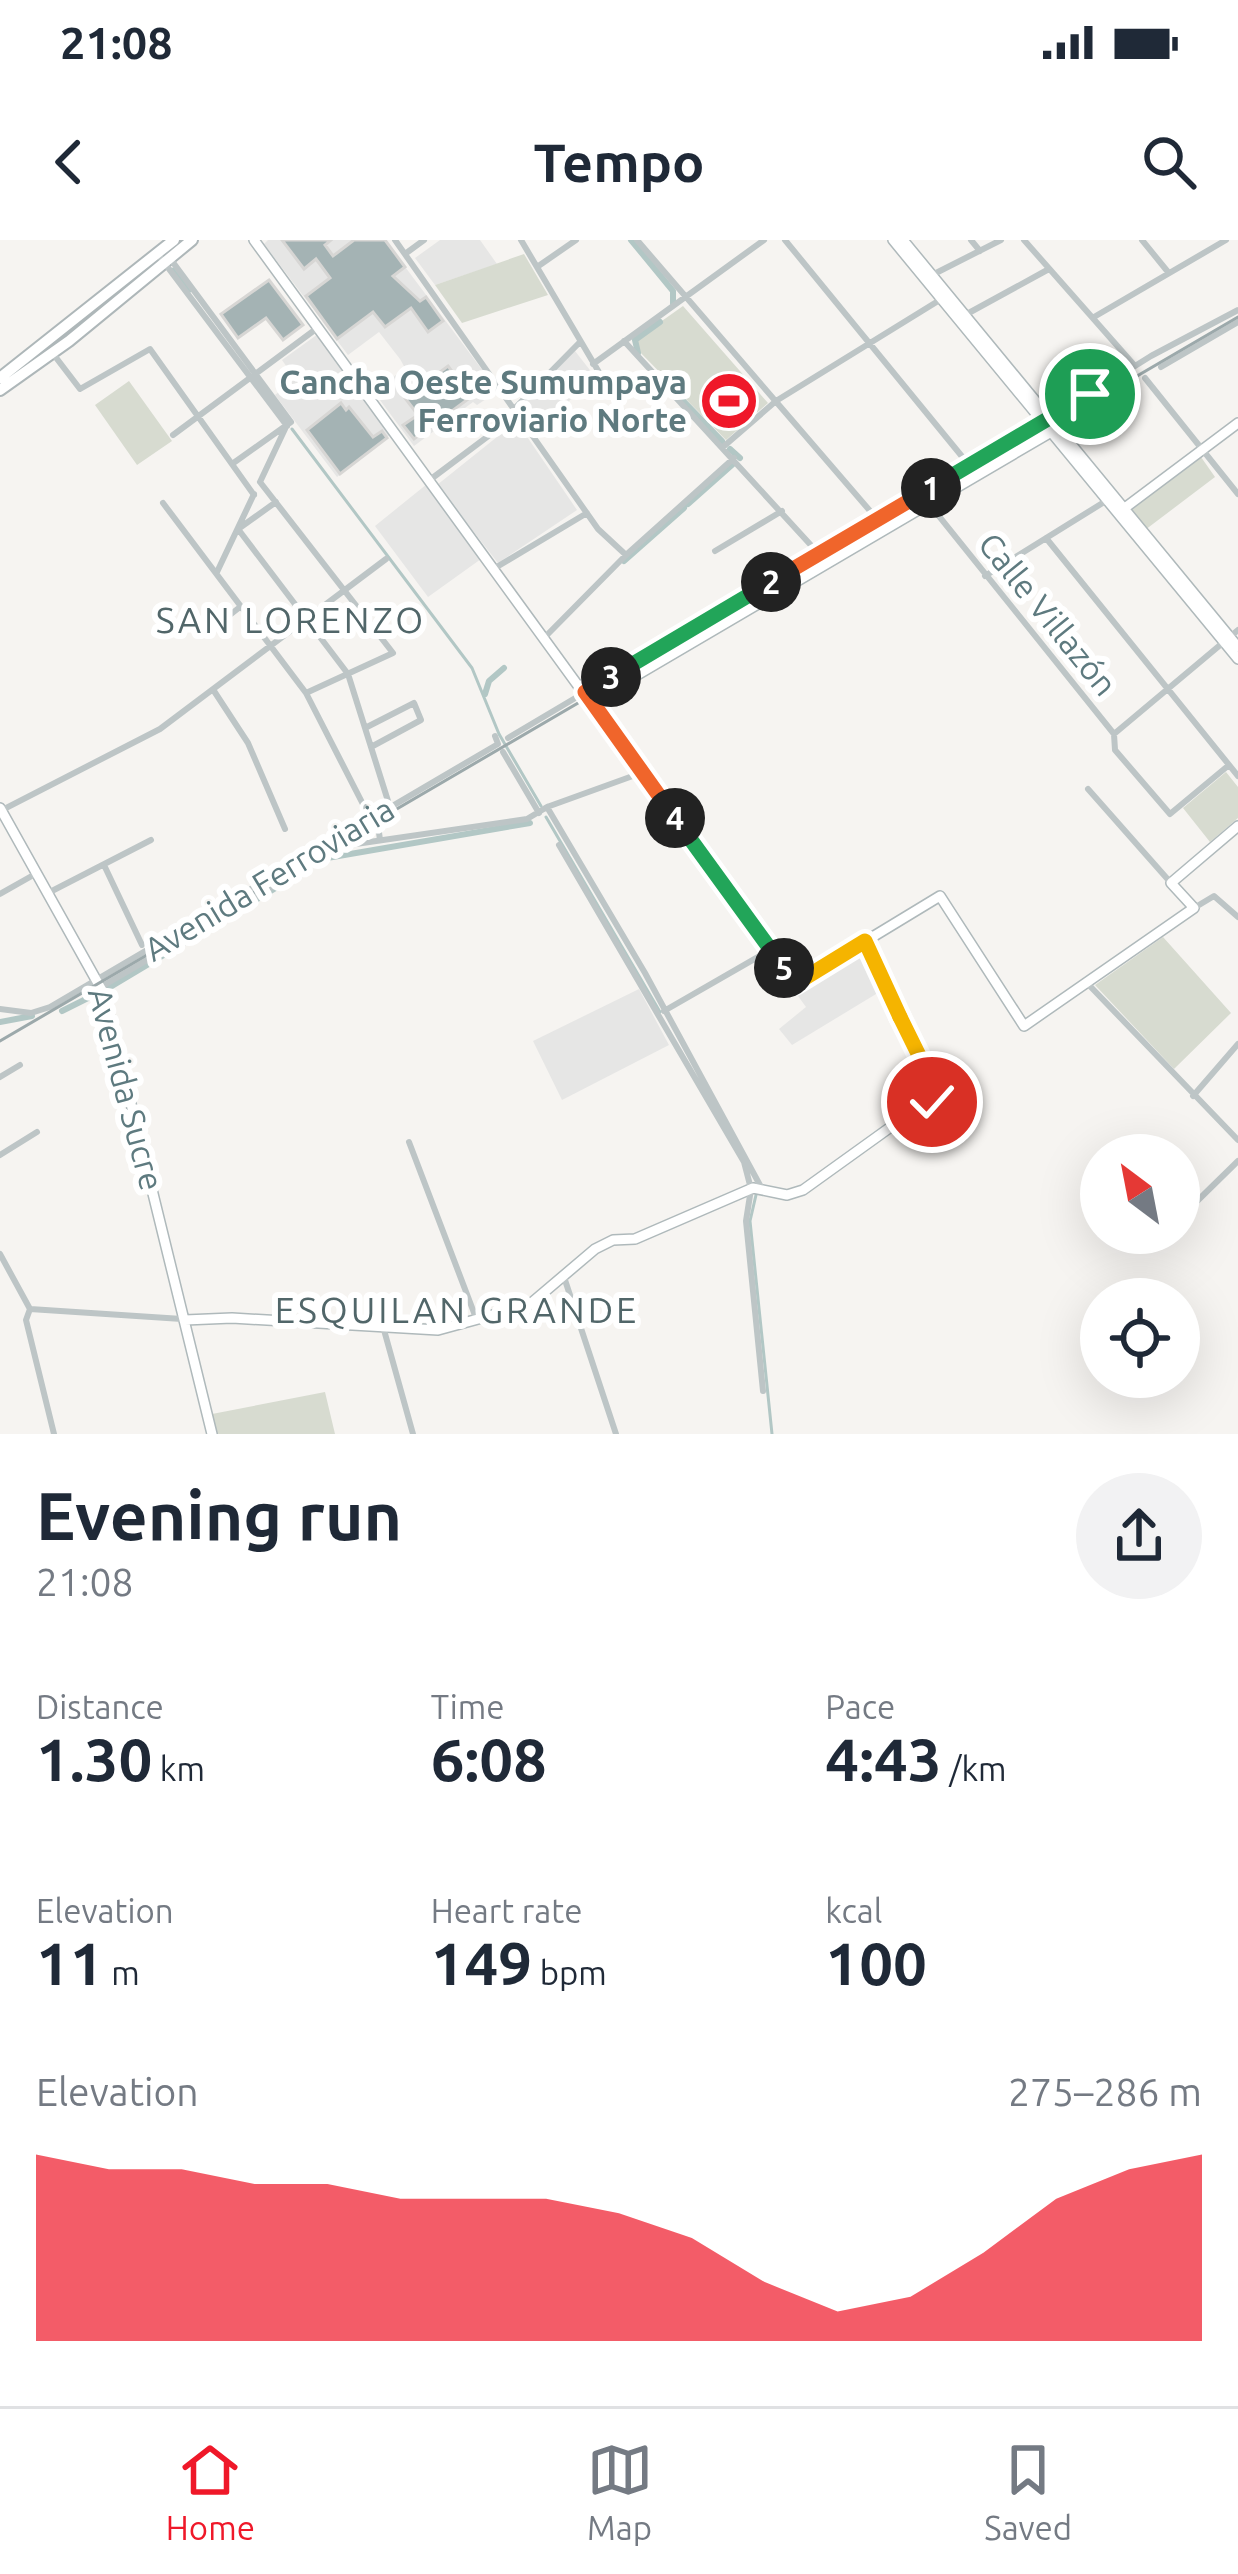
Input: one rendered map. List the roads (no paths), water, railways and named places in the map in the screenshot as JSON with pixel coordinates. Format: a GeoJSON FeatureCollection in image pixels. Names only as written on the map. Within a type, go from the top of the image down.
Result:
{"type":"FeatureCollection","features":[{"type":"Feature","properties":{"kind":"main road"},"geometry":{"type":"LineString","coordinates":[[0,390],[52,353],[174,240]]}},
{"type":"Feature","properties":{"kind":"main road"},"geometry":{"type":"LineString","coordinates":[[0,378],[163,255],[192,240]]}},
{"type":"Feature","properties":{"kind":"street"},"geometry":{"type":"LineString","coordinates":[[254,240],[795,984],[940,896],[1024,1026],[1214,896],[1238,917]]}},
{"type":"Feature","properties":{"kind":"street"},"geometry":{"type":"LineString","coordinates":[[395,240],[587,513],[626,555]]}},
{"type":"Feature","properties":{"kind":"street"},"geometry":{"type":"LineString","coordinates":[[405,254],[424,240]]}},
{"type":"Feature","properties":{"kind":"street"},"geometry":{"type":"LineString","coordinates":[[521,240],[626,418]]}},
{"type":"Feature","properties":{"kind":"street"},"geometry":{"type":"LineString","coordinates":[[537,267],[576,240]]}},
{"type":"Feature","properties":{"kind":"street"},"geometry":{"type":"LineString","coordinates":[[638,240],[877,519]]}},
{"type":"Feature","properties":{"kind":"street"},"geometry":{"type":"LineString","coordinates":[[593,364],[764,240]]}},
{"type":"Feature","properties":{"kind":"street"},"geometry":{"type":"LineString","coordinates":[[785,240],[969,465]]}},
{"type":"Feature","properties":{"kind":"street"},"geometry":{"type":"LineString","coordinates":[[893,240],[1238,646]]}},
{"type":"Feature","properties":{"kind":"street"},"geometry":{"type":"LineString","coordinates":[[903,240],[1051,425]]}},
{"type":"Feature","properties":{"kind":"street"},"geometry":{"type":"LineString","coordinates":[[971,240],[980,251]]}},
{"type":"Feature","properties":{"kind":"street"},"geometry":{"type":"LineString","coordinates":[[932,275],[1000,240]]}},
{"type":"Feature","properties":{"kind":"street"},"geometry":{"type":"LineString","coordinates":[[1024,240],[1135,366]]}},
{"type":"Feature","properties":{"kind":"street"},"geometry":{"type":"LineString","coordinates":[[1142,240],[1168,272]]}},
{"type":"Feature","properties":{"kind":"street"},"geometry":{"type":"LineString","coordinates":[[1094,317],[1226,240]]}},
{"type":"Feature","properties":{"kind":"street"},"geometry":{"type":"LineString","coordinates":[[163,255],[289,424]]}},
{"type":"Feature","properties":{"kind":"street"},"geometry":{"type":"LineString","coordinates":[[965,315],[1049,269]]}},
{"type":"Feature","properties":{"kind":"street"},"geometry":{"type":"LineString","coordinates":[[723,447],[776,401],[945,297]]}},
{"type":"Feature","properties":{"kind":"street"},"geometry":{"type":"LineString","coordinates":[[508,738],[928,502],[1135,366],[1238,310]]}},
{"type":"Feature","properties":{"kind":"street"},"geometry":{"type":"LineString","coordinates":[[1161,367],[1238,322]]}},
{"type":"Feature","properties":{"kind":"street"},"geometry":{"type":"LineString","coordinates":[[173,435],[319,327]]}},
{"type":"Feature","properties":{"kind":"street"},"geometry":{"type":"LineString","coordinates":[[624,341],[819,554]]}},
{"type":"Feature","properties":{"kind":"street"},"geometry":{"type":"LineString","coordinates":[[431,479],[518,409],[580,342]]}},
{"type":"Feature","properties":{"kind":"street"},"geometry":{"type":"LineString","coordinates":[[52,353],[80,389],[150,350],[254,495]]}},
{"type":"Feature","properties":{"kind":"street"},"geometry":{"type":"LineString","coordinates":[[1145,378],[1238,494]]}},
{"type":"Feature","properties":{"kind":"street"},"geometry":{"type":"LineString","coordinates":[[588,697],[969,465],[1093,409]]}},
{"type":"Feature","properties":{"kind":"street"},"geometry":{"type":"LineString","coordinates":[[1121,510],[1238,423]]}},
{"type":"Feature","properties":{"kind":"street"},"geometry":{"type":"LineString","coordinates":[[232,464],[289,424]]}},
{"type":"Feature","properties":{"kind":"street"},"geometry":{"type":"LineString","coordinates":[[217,572],[289,424]]}},
{"type":"Feature","properties":{"kind":"street"},"geometry":{"type":"LineString","coordinates":[[544,637],[734,458]]}},
{"type":"Feature","properties":{"kind":"street"},"geometry":{"type":"LineString","coordinates":[[260,482],[393,653],[306,693]]}},
{"type":"Feature","properties":{"kind":"street"},"geometry":{"type":"LineString","coordinates":[[985,576],[1111,498]]}},
{"type":"Feature","properties":{"kind":"street"},"geometry":{"type":"LineString","coordinates":[[238,529],[276,502]]}},
{"type":"Feature","properties":{"kind":"street","name":"Calle Villazón"},"geometry":{"type":"LineString","coordinates":[[928,502],[1114,734],[1114,750],[1169,814],[1229,765]]}},
{"type":"Feature","properties":{"kind":"street"},"geometry":{"type":"LineString","coordinates":[[164,503],[306,693],[368,814]]}},
{"type":"Feature","properties":{"kind":"street"},"geometry":{"type":"LineString","coordinates":[[715,551],[782,511]]}},
{"type":"Feature","properties":{"kind":"street"},"geometry":{"type":"LineString","coordinates":[[495,568],[587,513]]}},
{"type":"Feature","properties":{"kind":"street"},"geometry":{"type":"LineString","coordinates":[[238,529],[348,674],[388,801]]}},
{"type":"Feature","properties":{"kind":"street"},"geometry":{"type":"LineString","coordinates":[[1046,538],[1238,776]]}},
{"type":"Feature","properties":{"kind":"street"},"geometry":{"type":"LineString","coordinates":[[0,810],[160,729],[386,559]]}},
{"type":"Feature","properties":{"kind":"street"},"geometry":{"type":"LineString","coordinates":[[217,625],[240,607]]}},
{"type":"Feature","properties":{"kind":"street"},"geometry":{"type":"LineString","coordinates":[[1114,734],[1231,636]]}},
{"type":"Feature","properties":{"kind":"street"},"geometry":{"type":"LineString","coordinates":[[1231,636],[1238,659]]}},
{"type":"Feature","properties":{"kind":"street"},"geometry":{"type":"LineString","coordinates":[[214,692],[248,743],[285,829]]}},
{"type":"Feature","properties":{"kind":"street"},"geometry":{"type":"LineString","coordinates":[[365,728],[414,703],[421,720],[371,746]]}},
{"type":"Feature","properties":{"kind":"street","name":"Avenida Ferroviaria"},"geometry":{"type":"LineString","coordinates":[[100,983],[497,744],[495,736]]}},
{"type":"Feature","properties":{"kind":"street"},"geometry":{"type":"LineString","coordinates":[[503,752],[543,810],[752,1162],[756,1188],[746,1221],[763,1390]]}},
{"type":"Feature","properties":{"kind":"street"},"geometry":{"type":"LineString","coordinates":[[380,840],[527,819],[643,773]]}},
{"type":"Feature","properties":{"kind":"street"},"geometry":{"type":"LineString","coordinates":[[1088,790],[1194,908]]}},
{"type":"Feature","properties":{"kind":"street","name":"Avenida Sucre"},"geometry":{"type":"LineString","coordinates":[[0,810],[100,983],[212,1434]]}},
{"type":"Feature","properties":{"kind":"street","name":"Avenida Ferroviaria"},"geometry":{"type":"LineString","coordinates":[[0,1010],[32,1013],[100,983],[329,851],[380,840],[378,825]]}},
{"type":"Feature","properties":{"kind":"street"},"geometry":{"type":"LineString","coordinates":[[1172,883],[1238,826]]}},
{"type":"Feature","properties":{"kind":"street"},"geometry":{"type":"LineString","coordinates":[[48,893],[152,841]]}},
{"type":"Feature","properties":{"kind":"street"},"geometry":{"type":"LineString","coordinates":[[559,845],[756,1188]]}},
{"type":"Feature","properties":{"kind":"street"},"geometry":{"type":"LineString","coordinates":[[104,865],[142,945]]}},
{"type":"Feature","properties":{"kind":"street"},"geometry":{"type":"LineString","coordinates":[[0,894],[37,873]]}},
{"type":"Feature","properties":{"kind":"street"},"geometry":{"type":"LineString","coordinates":[[30,1309],[438,1330],[529,1305],[595,1249],[613,1240],[635,1239],[756,1188],[787,1195],[802,1190],[938,1094],[865,941]]}},
{"type":"Feature","properties":{"kind":"street"},"geometry":{"type":"LineString","coordinates":[[664,1011],[770,950]]}},
{"type":"Feature","properties":{"kind":"street"},"geometry":{"type":"LineString","coordinates":[[1086,983],[1238,1141]]}},
{"type":"Feature","properties":{"kind":"street"},"geometry":{"type":"LineString","coordinates":[[1193,1096],[1238,1045]]}},
{"type":"Feature","properties":{"kind":"street"},"geometry":{"type":"LineString","coordinates":[[0,1077],[20,1065]]}},
{"type":"Feature","properties":{"kind":"street"},"geometry":{"type":"LineString","coordinates":[[0,1155],[38,1132]]}},
{"type":"Feature","properties":{"kind":"street"},"geometry":{"type":"LineString","coordinates":[[409,1142],[477,1322]]}},
{"type":"Feature","properties":{"kind":"street"},"geometry":{"type":"LineString","coordinates":[[1200,1199],[1238,1161]]}},
{"type":"Feature","properties":{"kind":"street"},"geometry":{"type":"LineString","coordinates":[[0,1254],[30,1309],[26,1320],[54,1434]]}},
{"type":"Feature","properties":{"kind":"street"},"geometry":{"type":"LineString","coordinates":[[564,1277],[616,1434]]}},
{"type":"Feature","properties":{"kind":"street"},"geometry":{"type":"LineString","coordinates":[[384,1330],[413,1434]]}},
{"type":"Feature","properties":{"kind":"waterway"},"geometry":{"type":"LineString","coordinates":[[631,240],[673,291],[673,304]]}},
{"type":"Feature","properties":{"kind":"waterway"},"geometry":{"type":"LineString","coordinates":[[173,269],[190,291]]}},
{"type":"Feature","properties":{"kind":"waterway"},"geometry":{"type":"LineString","coordinates":[[638,353],[635,340],[660,322]]}},
{"type":"Feature","properties":{"kind":"waterway"},"geometry":{"type":"LineString","coordinates":[[667,384],[722,441]]}},
{"type":"Feature","properties":{"kind":"waterway"},"geometry":{"type":"LineString","coordinates":[[292,429],[472,668],[499,734],[541,806]]}},
{"type":"Feature","properties":{"kind":"waterway"},"geometry":{"type":"LineString","coordinates":[[730,449],[740,458]]}},
{"type":"Feature","properties":{"kind":"waterway"},"geometry":{"type":"LineString","coordinates":[[688,504],[733,464]]}},
{"type":"Feature","properties":{"kind":"waterway"},"geometry":{"type":"LineString","coordinates":[[624,561],[684,508]]}},
{"type":"Feature","properties":{"kind":"waterway"},"geometry":{"type":"LineString","coordinates":[[485,694],[489,681],[504,668]]}},
{"type":"Feature","properties":{"kind":"waterway"},"geometry":{"type":"LineString","coordinates":[[546,817],[660,1012]]}},
{"type":"Feature","properties":{"kind":"waterway"},"geometry":{"type":"LineString","coordinates":[[327,858],[530,823]]}},
{"type":"Feature","properties":{"kind":"waterway"},"geometry":{"type":"LineString","coordinates":[[107,989],[279,886]]}},
{"type":"Feature","properties":{"kind":"waterway"},"geometry":{"type":"LineString","coordinates":[[62,1011],[98,993]]}},
{"type":"Feature","properties":{"kind":"waterway"},"geometry":{"type":"LineString","coordinates":[[0,1022],[32,1016]]}},
{"type":"Feature","properties":{"kind":"waterway"},"geometry":{"type":"LineString","coordinates":[[756,1195],[750,1221],[772,1434]]}},
{"type":"Feature","properties":{"kind":"tram line"},"geometry":{"type":"LineString","coordinates":[[0,1041],[1238,317]]}},
{"type":"Feature","properties":{"kind":"place","name":"Cancha Oeste Sumumpaya Ferroviario Norte"},"geometry":{"type":"Point","coordinates":[729,401]}},
{"type":"Feature","properties":{"kind":"district","name":"SAN LORENZO"},"geometry":{"type":"Point","coordinates":[291,620]}},
{"type":"Feature","properties":{"kind":"district","name":"ESQUILAN GRANDE"},"geometry":{"type":"Point","coordinates":[457,1310]}}]}
